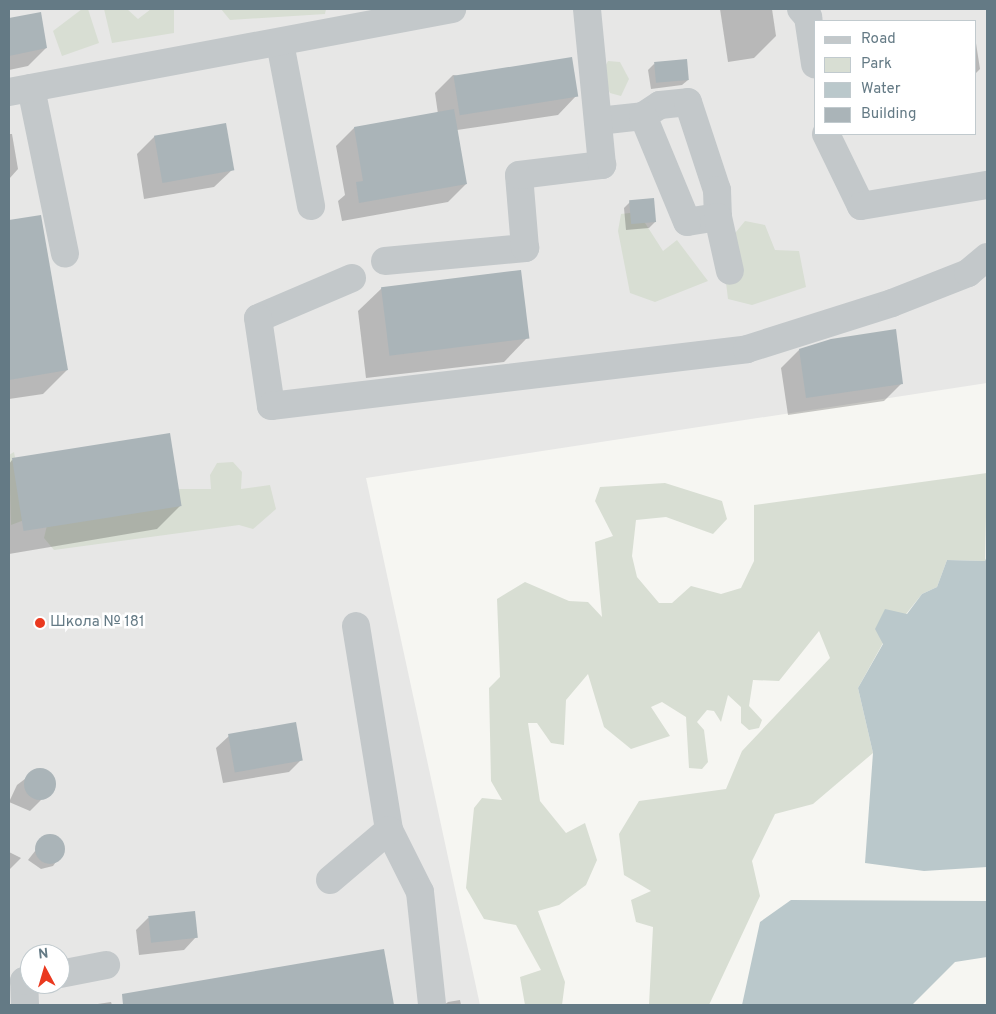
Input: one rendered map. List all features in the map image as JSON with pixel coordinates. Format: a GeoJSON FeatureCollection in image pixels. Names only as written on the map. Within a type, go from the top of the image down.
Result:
{"type":"FeatureCollection","features":[{"type":"Feature","properties":{"kind":"lane"},"geometry":{"type":"LineString","coordinates":[[65,254],[20,90],[280,44],[452,9]]}},
{"type":"Feature","properties":{"kind":"lane"},"geometry":{"type":"LineString","coordinates":[[385,260],[525,248],[518,175],[602,165],[587,9]]}},
{"type":"Feature","properties":{"kind":"lane"},"geometry":{"type":"LineString","coordinates":[[801,9],[808,17],[814,57]]}},
{"type":"Feature","properties":{"kind":"lane"},"geometry":{"type":"LineString","coordinates":[[280,44],[311,206]]}},
{"type":"Feature","properties":{"kind":"lane"},"geometry":{"type":"LineString","coordinates":[[598,121],[643,116],[660,105],[688,102],[717,190],[718,217],[730,271]]}},
{"type":"Feature","properties":{"kind":"lane"},"geometry":{"type":"LineString","coordinates":[[643,116],[687,222],[718,217]]}},
{"type":"Feature","properties":{"kind":"lane"},"geometry":{"type":"LineString","coordinates":[[826,135],[861,206],[987,185]]}},
{"type":"Feature","properties":{"kind":"lane"},"geometry":{"type":"LineString","coordinates":[[352,278],[258,318],[271,406],[747,349],[892,303],[968,273],[987,257]]}},
{"type":"Feature","properties":{"kind":"lane"},"geometry":{"type":"LineString","coordinates":[[356,626],[389,830],[420,892],[432,1005]]}},
{"type":"Feature","properties":{"kind":"lane"},"geometry":{"type":"LineString","coordinates":[[330,880],[389,830]]}},
{"type":"Feature","properties":{"kind":"lane"},"geometry":{"type":"LineString","coordinates":[[70,972],[106,965]]}},
{"type":"Feature","properties":{"kind":"shaded area"},"geometry":{"type":"Polygon","coordinates":[[[9,9],[987,9],[987,383],[366,478],[480,1005],[9,1005],[9,9]]]}},
{"type":"Feature","properties":{"kind":"green space"},"geometry":{"type":"Polygon","coordinates":[[[82,9],[88,9],[99,43],[62,56],[53,31],[82,9]]]}},
{"type":"Feature","properties":{"kind":"green space"},"geometry":{"type":"Polygon","coordinates":[[[104,9],[127,9],[138,19],[151,9],[174,10],[174,33],[112,43],[104,9]]]}},
{"type":"Feature","properties":{"kind":"green space"},"geometry":{"type":"Polygon","coordinates":[[[221,9],[326,9],[325,14],[230,20],[221,9]]]}},
{"type":"Feature","properties":{"kind":"green space"},"geometry":{"type":"Polygon","coordinates":[[[608,61],[620,62],[629,79],[621,96],[610,93],[601,74],[608,61]]]}},
{"type":"Feature","properties":{"kind":"green space"},"geometry":{"type":"Polygon","coordinates":[[[638,212],[663,251],[677,240],[708,281],[655,302],[630,293],[618,231],[621,214],[638,212]]]}},
{"type":"Feature","properties":{"kind":"green space"},"geometry":{"type":"Polygon","coordinates":[[[745,221],[765,225],[775,250],[799,251],[806,287],[752,305],[728,299],[722,249],[745,221]]]}},
{"type":"Feature","properties":{"kind":"green space"},"geometry":{"type":"Polygon","coordinates":[[[14,452],[27,519],[11,525],[9,455],[14,452]]]}},
{"type":"Feature","properties":{"kind":"green space"},"geometry":{"type":"Polygon","coordinates":[[[233,462],[242,472],[241,489],[270,485],[276,509],[253,529],[239,525],[54,550],[44,538],[50,512],[164,489],[211,489],[210,475],[217,463],[233,462]]]}},
{"type":"Feature","properties":{"kind":"green space"},"geometry":{"type":"Polygon","coordinates":[[[987,473],[985,561],[947,560],[937,587],[922,594],[883,643],[858,688],[873,753],[813,804],[775,814],[752,861],[760,896],[709,1005],[649,1005],[653,927],[636,922],[631,900],[651,891],[624,875],[619,834],[639,801],[726,789],[742,751],[830,658],[819,631],[779,681],[753,680],[749,706],[762,720],[759,728],[749,730],[741,723],[741,707],[728,695],[721,722],[714,711],[707,710],[697,722],[704,730],[708,762],[702,769],[689,768],[686,717],[662,702],[651,707],[670,736],[631,749],[604,727],[588,674],[566,700],[564,745],[551,743],[537,723],[528,723],[540,801],[566,833],[585,823],[597,860],[586,885],[559,905],[538,911],[565,982],[562,1005],[525,1005],[520,977],[541,970],[516,925],[484,919],[466,888],[474,808],[482,798],[502,800],[491,781],[489,688],[500,677],[497,599],[525,582],[569,601],[588,602],[602,617],[595,542],[613,536],[595,501],[600,487],[665,483],[722,501],[727,519],[713,534],[666,517],[636,520],[632,556],[637,577],[659,603],[672,603],[691,586],[721,594],[741,588],[754,561],[754,505],[987,473]]]}},
{"type":"Feature","properties":{"kind":"water"},"geometry":{"type":"Polygon","coordinates":[[[987,556],[987,867],[924,871],[865,863],[873,753],[858,688],[883,644],[875,629],[885,609],[907,614],[922,594],[937,587],[947,560],[985,561],[987,556]]]}},
{"type":"Feature","properties":{"kind":"water"},"geometry":{"type":"Polygon","coordinates":[[[791,900],[987,901],[987,957],[955,962],[912,1005],[742,1005],[760,922],[791,900]]]}},
{"type":"Feature","properties":{"kind":"building"},"geometry":{"type":"Polygon","coordinates":[[[41,12],[47,48],[9,56],[9,18],[41,12]]]}},
{"type":"Feature","properties":{"kind":"building"},"geometry":{"type":"Polygon","coordinates":[[[572,57],[578,97],[460,115],[453,76],[572,57]]]}},
{"type":"Feature","properties":{"kind":"building"},"geometry":{"type":"Polygon","coordinates":[[[687,59],[689,80],[656,83],[654,62],[687,59]]]}},
{"type":"Feature","properties":{"kind":"building"},"geometry":{"type":"Polygon","coordinates":[[[454,109],[467,184],[359,203],[356,182],[363,181],[354,127],[454,109]]]}},
{"type":"Feature","properties":{"kind":"building"},"geometry":{"type":"Polygon","coordinates":[[[226,123],[234,170],[162,183],[154,136],[226,123]]]}},
{"type":"Feature","properties":{"kind":"building"},"geometry":{"type":"Polygon","coordinates":[[[654,198],[656,222],[631,224],[629,200],[654,198]]]}},
{"type":"Feature","properties":{"kind":"building"},"geometry":{"type":"Polygon","coordinates":[[[41,215],[68,370],[9,380],[9,220],[41,215]]]}},
{"type":"Feature","properties":{"kind":"building"},"geometry":{"type":"Polygon","coordinates":[[[521,270],[529,338],[389,356],[381,287],[521,270]]]}},
{"type":"Feature","properties":{"kind":"building"},"geometry":{"type":"Polygon","coordinates":[[[896,329],[903,384],[806,398],[799,349],[831,339],[896,329]]]}},
{"type":"Feature","properties":{"kind":"building"},"geometry":{"type":"Polygon","coordinates":[[[170,433],[182,506],[24,531],[12,458],[170,433]]]}},
{"type":"Feature","properties":{"kind":"building"},"geometry":{"type":"Polygon","coordinates":[[[296,722],[303,760],[235,772],[228,734],[296,722]]]}},
{"type":"Feature","properties":{"kind":"building"},"geometry":{"type":"Polygon","coordinates":[[[40,768],[46,769],[51,773],[55,778],[55,790],[51,795],[46,799],[40,800],[34,799],[29,795],[25,790],[24,784],[25,778],[29,773],[34,769],[40,768]]]}},
{"type":"Feature","properties":{"kind":"building"},"geometry":{"type":"Polygon","coordinates":[[[50,834],[56,835],[64,843],[64,855],[56,863],[50,864],[44,863],[36,855],[35,849],[36,843],[44,835],[50,834]]]}},
{"type":"Feature","properties":{"kind":"building"},"geometry":{"type":"Polygon","coordinates":[[[195,911],[198,938],[151,943],[148,916],[195,911]]]}},
{"type":"Feature","properties":{"kind":"building"},"geometry":{"type":"Polygon","coordinates":[[[384,949],[394,1005],[123,1005],[122,994],[384,949]]]}},
{"type":"Feature","properties":{"kind":"place","name":"Школа № 181"},"geometry":{"type":"Point","coordinates":[40,623]}}]}
